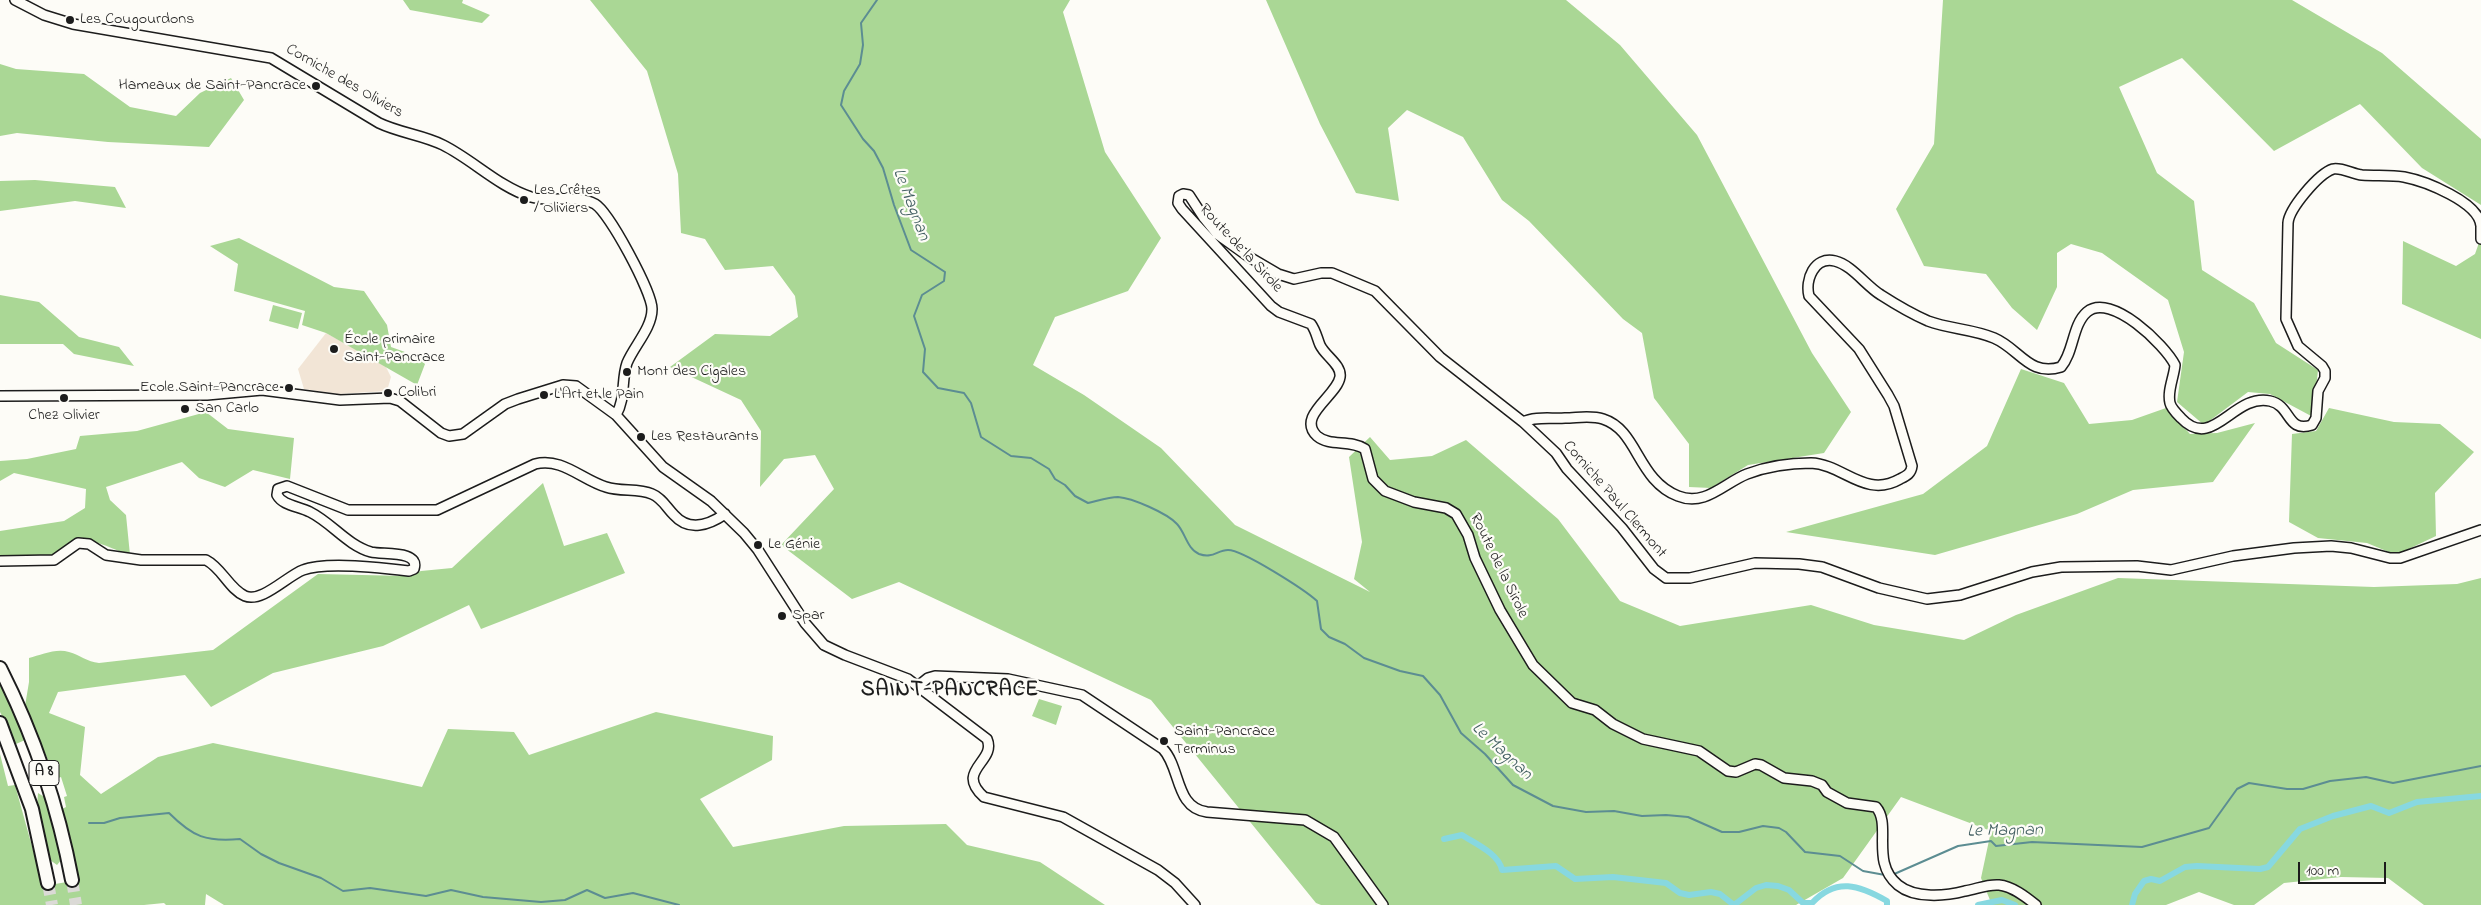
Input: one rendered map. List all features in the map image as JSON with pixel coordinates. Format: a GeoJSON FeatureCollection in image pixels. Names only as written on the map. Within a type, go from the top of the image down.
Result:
{"type":"FeatureCollection","features":[{"type":"Feature","properties":{"kind":"highway","name":"A 8"},"geometry":{"type":"LineString","coordinates":[[1,669],[30,734],[51,793],[72,880]]}},
{"type":"Feature","properties":{"kind":"highway","name":"A 8"},"geometry":{"type":"LineString","coordinates":[[0,723],[32,809],[48,883]]}},
{"type":"Feature","properties":{"kind":"street","name":"Corniche des Oliviers"},"geometry":{"type":"LineString","coordinates":[[15,0],[48,16],[73,24],[271,58],[379,123],[397,131],[444,145],[530,197],[548,200],[584,200],[595,204],[604,212],[615,228],[648,292],[652,308],[648,325],[626,368],[622,404],[616,414]]}},
{"type":"Feature","properties":{"kind":"street"},"geometry":{"type":"LineString","coordinates":[[1523,422],[1537,419],[1594,417],[1604,419],[1627,437],[1650,476],[1669,492],[1685,499],[1703,498],[1745,475],[1788,464],[1821,464],[1860,482],[1880,486],[1893,483],[1909,474],[1912,466],[1894,406],[1858,349],[1809,296],[1806,286],[1810,274],[1817,265],[1824,261],[1834,260],[1841,263],[1870,289],[1890,301],[1928,321],[1995,338],[2035,368],[2060,367],[2070,351],[2087,312],[2094,308],[2104,308],[2133,321],[2170,356],[2175,365],[2169,391],[2170,404],[2188,425],[2195,429],[2207,429],[2242,405],[2269,401],[2280,406],[2295,425],[2303,428],[2312,425],[2316,418],[2318,391],[2325,378],[2322,366],[2298,346],[2286,319],[2288,223],[2290,212],[2297,203],[2327,172],[2338,169],[2362,175],[2404,177],[2421,182],[2472,208],[2479,216],[2481,239]]}},
{"type":"Feature","properties":{"kind":"street","name":"Route de la Sirole"},"geometry":{"type":"LineString","coordinates":[[1523,422],[1440,357],[1376,291],[1332,273],[1321,273],[1294,279],[1278,274],[1249,258],[1218,234],[1204,218],[1189,195],[1183,194],[1179,196],[1178,203],[1182,209],[1261,296],[1279,312],[1311,324],[1320,345],[1339,369],[1339,380],[1313,414],[1310,422],[1313,430],[1322,439],[1350,442],[1365,449],[1373,479],[1385,491],[1414,502],[1446,508],[1456,514],[1468,535],[1475,558],[1500,610],[1533,665],[1558,692],[1572,703],[1603,714],[1614,724],[1629,733],[1643,739],[1693,748],[1728,771],[1736,772],[1755,764],[1762,764],[1784,778],[1812,781],[1822,785],[1827,792],[1847,803],[1876,807],[1881,819],[1882,860],[1898,885],[1910,892],[1929,895],[1956,893],[1988,885],[2001,885],[2036,905]]}},
{"type":"Feature","properties":{"kind":"street"},"geometry":{"type":"LineString","coordinates":[[0,396],[180,395],[262,390],[340,400],[390,398],[400,402],[441,433],[449,436],[463,434],[505,404],[550,389],[571,385],[583,388],[616,414],[663,467],[702,494],[725,514],[758,550],[817,638],[834,650],[896,673],[918,686],[989,742],[988,753],[974,771],[973,777],[977,791],[984,797],[1052,813],[1070,820],[1158,870],[1175,883],[1195,905]]}},
{"type":"Feature","properties":{"kind":"street","name":"Corniche Paul Clermont"},"geometry":{"type":"LineString","coordinates":[[1523,422],[1556,453],[1567,469],[1622,528],[1654,569],[1663,576],[1673,580],[1716,573],[1755,563],[1790,563],[1822,568],[1906,596],[1943,599],[2032,572],[2061,567],[2136,566],[2171,570],[2233,556],[2294,548],[2331,546],[2351,548],[2390,558],[2400,558],[2481,530]]}},
{"type":"Feature","properties":{"kind":"street"},"geometry":{"type":"LineString","coordinates":[[0,561],[54,560],[78,543],[89,544],[106,554],[141,560],[206,560],[213,563],[245,596],[253,597],[262,595],[302,570],[312,568],[375,566],[409,571],[414,569],[416,564],[414,559],[408,556],[371,552],[355,544],[313,513],[280,500],[277,495],[278,489],[287,486],[348,510],[437,510],[535,464],[545,462],[561,466],[604,487],[650,493],[664,502],[674,516],[689,525],[711,524],[725,514]]}},
{"type":"Feature","properties":{"kind":"street"},"geometry":{"type":"LineString","coordinates":[[918,686],[923,681],[935,676],[1008,679],[1086,697],[1163,749],[1170,756],[1185,799],[1192,807],[1207,812],[1305,820],[1334,837],[1383,905]]}},
{"type":"Feature","properties":{"kind":"shaded area","name":"École primaire Saint-Pancrace"},"geometry":{"type":"Polygon","coordinates":[[[326,333],[385,365],[391,377],[387,391],[338,394],[304,389],[298,369],[326,333]]]}},
{"type":"Feature","properties":{"kind":"green space"},"geometry":{"type":"Polygon","coordinates":[[[403,0],[463,0],[462,3],[490,15],[482,23],[410,10],[403,0]]]}},
{"type":"Feature","properties":{"kind":"green space"},"geometry":{"type":"Polygon","coordinates":[[[590,0],[1070,0],[1063,12],[1105,152],[1161,238],[1128,291],[1055,317],[1033,365],[1084,395],[1161,448],[1235,525],[1370,592],[1354,579],[1362,542],[1349,457],[1370,437],[1390,460],[1432,456],[1466,440],[1558,519],[1620,601],[1680,626],[1811,605],[1874,625],[1964,640],[2016,615],[2118,578],[2374,587],[2457,584],[2481,578],[2481,905],[2424,905],[2388,878],[2341,877],[2284,883],[2254,905],[2234,905],[2199,892],[2166,905],[1992,905],[1981,878],[1991,831],[1901,797],[1843,878],[1796,905],[1321,905],[1316,903],[1151,700],[899,582],[852,599],[781,545],[834,489],[815,455],[784,459],[760,487],[761,431],[741,400],[670,367],[715,334],[770,336],[798,317],[795,296],[773,266],[725,270],[705,239],[681,233],[678,174],[647,71],[590,0]]]}},
{"type":"Feature","properties":{"kind":"green space"},"geometry":{"type":"Polygon","coordinates":[[[1266,0],[1566,0],[1620,45],[1697,135],[1812,353],[1851,412],[1824,453],[1748,465],[1711,488],[1689,487],[1689,444],[1654,398],[1642,333],[1623,319],[1529,221],[1502,200],[1463,137],[1407,110],[1388,128],[1399,201],[1356,193],[1320,124],[1266,0]]]}},
{"type":"Feature","properties":{"kind":"green space"},"geometry":{"type":"Polygon","coordinates":[[[1943,0],[2292,0],[2382,53],[2481,139],[2481,205],[2422,168],[2360,104],[2274,151],[2182,58],[2119,87],[2157,173],[2194,201],[2202,270],[2254,303],[2276,343],[2318,370],[2313,417],[2270,394],[2248,392],[2204,425],[2177,402],[2184,352],[2168,300],[2102,253],[2071,244],[2057,253],[2057,287],[2037,330],[2012,308],[1986,274],[1924,266],[1896,209],[1934,144],[1943,0]]]}},
{"type":"Feature","properties":{"kind":"green space"},"geometry":{"type":"Polygon","coordinates":[[[0,64],[16,69],[84,74],[130,107],[176,116],[200,93],[231,78],[244,100],[209,147],[108,142],[17,133],[0,136],[0,64]]]}},
{"type":"Feature","properties":{"kind":"green space"},"geometry":{"type":"Polygon","coordinates":[[[35,180],[115,187],[126,208],[75,201],[0,211],[0,181],[35,180]]]}},
{"type":"Feature","properties":{"kind":"green space"},"geometry":{"type":"Polygon","coordinates":[[[2481,237],[2481,339],[2402,304],[2403,241],[2456,266],[2475,254],[2481,237]]]}},
{"type":"Feature","properties":{"kind":"green space"},"geometry":{"type":"Polygon","coordinates":[[[239,238],[334,287],[364,291],[387,325],[391,347],[416,356],[425,364],[417,385],[326,333],[302,325],[305,311],[234,291],[238,264],[210,246],[239,238]]]}},
{"type":"Feature","properties":{"kind":"green space"},"geometry":{"type":"Polygon","coordinates":[[[0,295],[39,302],[79,337],[119,347],[134,366],[74,354],[63,344],[0,344],[0,295]]]}},
{"type":"Feature","properties":{"kind":"green space"},"geometry":{"type":"Polygon","coordinates":[[[273,305],[302,313],[298,329],[269,321],[273,305]]]}},
{"type":"Feature","properties":{"kind":"green space"},"geometry":{"type":"Polygon","coordinates":[[[2021,369],[2064,383],[2089,424],[2132,420],[2166,408],[2190,434],[2217,433],[2255,423],[2213,482],[2133,490],[2077,514],[1935,555],[1786,532],[1923,494],[1987,446],[2021,369]]]}},
{"type":"Feature","properties":{"kind":"green space"},"geometry":{"type":"Polygon","coordinates":[[[2329,408],[2394,422],[2440,424],[2474,452],[2435,493],[2436,536],[2396,555],[2367,543],[2318,538],[2289,522],[2292,434],[2316,431],[2329,408]]]}},
{"type":"Feature","properties":{"kind":"green space"},"geometry":{"type":"Polygon","coordinates":[[[206,412],[228,429],[294,438],[290,479],[253,470],[225,487],[199,478],[182,462],[106,487],[110,500],[126,515],[130,555],[101,544],[84,541],[68,547],[58,555],[0,557],[0,531],[64,521],[85,508],[86,489],[14,473],[0,481],[0,461],[27,459],[76,449],[80,436],[137,431],[206,412]]]}},
{"type":"Feature","properties":{"kind":"green space"},"geometry":{"type":"Polygon","coordinates":[[[543,483],[564,546],[607,533],[625,573],[481,629],[469,605],[383,646],[273,673],[211,707],[185,675],[58,692],[49,713],[85,727],[80,775],[101,794],[158,757],[213,743],[422,787],[448,729],[514,732],[529,755],[656,712],[773,736],[772,760],[700,799],[733,847],[844,826],[946,824],[967,845],[1040,862],[1105,905],[224,905],[206,894],[205,905],[166,905],[164,903],[144,905],[0,905],[0,754],[8,786],[15,785],[43,886],[79,880],[62,809],[66,807],[64,797],[67,796],[61,777],[56,779],[25,706],[29,682],[29,658],[49,652],[64,651],[99,663],[213,650],[318,574],[406,576],[421,571],[452,568],[543,483]]]}},
{"type":"Feature","properties":{"kind":"green space"},"geometry":{"type":"Polygon","coordinates":[[[0,681],[25,740],[16,744],[0,712],[0,681]]]}},
{"type":"Feature","properties":{"kind":"green space"},"geometry":{"type":"Polygon","coordinates":[[[1039,699],[1062,706],[1056,725],[1032,716],[1039,699]]]}},
{"type":"Feature","properties":{"kind":"green space"},"geometry":{"type":"Polygon","coordinates":[[[38,793],[46,798],[63,858],[57,865],[50,860],[37,806],[38,793]]]}},
{"type":"Feature","properties":{"kind":"waterway","name":"Le Magnan"},"geometry":{"type":"LineString","coordinates":[[877,0],[861,23],[863,45],[860,64],[844,91],[841,105],[863,139],[874,151],[883,168],[894,205],[911,250],[945,272],[944,281],[922,295],[914,316],[925,349],[923,372],[938,388],[964,393],[971,403],[981,437],[1011,456],[1031,458],[1049,469],[1055,479],[1065,485],[1075,496],[1088,503],[1118,497],[1140,503],[1158,511],[1177,524],[1195,552],[1204,555],[1211,555],[1224,550],[1236,552],[1247,556],[1288,580],[1317,601],[1321,629],[1329,637],[1345,644],[1364,658],[1400,671],[1423,676],[1440,695],[1461,733],[1485,754],[1513,785],[1553,806],[1586,812],[1614,811],[1642,816],[1666,815],[1688,817],[1722,832],[1739,832],[1763,826],[1779,828],[1786,832],[1805,852],[1840,856],[1863,871],[1885,875]]}},
{"type":"Feature","properties":{"kind":"waterway","name":"Le Magnan"},"geometry":{"type":"LineString","coordinates":[[1892,875],[1958,846],[1991,841],[1996,846],[2032,842],[2142,847],[2209,828],[2237,789],[2249,783],[2287,789],[2303,789],[2330,781],[2366,777],[2393,783],[2481,766]]}},
{"type":"Feature","properties":{"kind":"waterway"},"geometry":{"type":"LineString","coordinates":[[2132,905],[2135,894],[2144,881],[2151,879],[2160,881],[2185,867],[2260,869],[2268,867],[2300,829],[2333,816],[2371,806],[2389,813],[2417,802],[2481,796]]}},
{"type":"Feature","properties":{"kind":"waterway"},"geometry":{"type":"LineString","coordinates":[[89,823],[104,823],[120,818],[169,813],[193,833],[218,840],[240,839],[261,854],[279,863],[321,878],[343,891],[370,888],[426,896],[451,890],[483,897],[541,902],[565,900],[587,890],[605,898],[633,893],[679,905]]}},
{"type":"Feature","properties":{"kind":"waterway"},"geometry":{"type":"LineString","coordinates":[[1444,839],[1462,835],[1492,854],[1502,870],[1556,866],[1575,879],[1613,877],[1666,883],[1680,893],[1689,895],[1711,892],[1720,894],[1734,905],[1756,888],[1766,885],[1778,886],[1789,890],[1803,903],[1812,903],[1830,889],[1848,886],[1877,895],[1887,901],[1887,905]]}},
{"type":"Feature","properties":{"kind":"waterway"},"geometry":{"type":"LineString","coordinates":[[1978,905],[2002,900],[2015,905]]}},
{"type":"Feature","properties":{"kind":"tunnel"},"geometry":{"type":"LineString","coordinates":[[72,880],[76,905]]}},
{"type":"Feature","properties":{"kind":"tunnel"},"geometry":{"type":"LineString","coordinates":[[48,883],[52,905]]}},
{"type":"Feature","properties":{"kind":"place","name":"Les Cougourdons"},"geometry":{"type":"Point","coordinates":[70,20]}},
{"type":"Feature","properties":{"kind":"place","name":"Hameaux de Saint-Pancrace"},"geometry":{"type":"Point","coordinates":[316,86]}},
{"type":"Feature","properties":{"kind":"place","name":"Les Crêtes / Oliviers"},"geometry":{"type":"Point","coordinates":[524,200]}},
{"type":"Feature","properties":{"kind":"place","name":"École primaire Saint-Pancrace"},"geometry":{"type":"Point","coordinates":[334,349]}},
{"type":"Feature","properties":{"kind":"place","name":"Mont des Cigales"},"geometry":{"type":"Point","coordinates":[627,372]}},
{"type":"Feature","properties":{"kind":"place","name":"Ecole Saint-Pancrace"},"geometry":{"type":"Point","coordinates":[289,388]}},
{"type":"Feature","properties":{"kind":"place","name":"Colibri"},"geometry":{"type":"Point","coordinates":[388,393]}},
{"type":"Feature","properties":{"kind":"place","name":"L'Art et le Pain"},"geometry":{"type":"Point","coordinates":[544,395]}},
{"type":"Feature","properties":{"kind":"place","name":"Chez Olivier"},"geometry":{"type":"Point","coordinates":[64,398]}},
{"type":"Feature","properties":{"kind":"place","name":"San Carlo"},"geometry":{"type":"Point","coordinates":[185,409]}},
{"type":"Feature","properties":{"kind":"place","name":"Les Restaurants"},"geometry":{"type":"Point","coordinates":[641,437]}},
{"type":"Feature","properties":{"kind":"place","name":"Le Génie"},"geometry":{"type":"Point","coordinates":[758,545]}},
{"type":"Feature","properties":{"kind":"place","name":"Spar"},"geometry":{"type":"Point","coordinates":[782,616]}},
{"type":"Feature","properties":{"kind":"place","name":"Saint-Pancrace Terminus"},"geometry":{"type":"Point","coordinates":[1164,741]}},
{"type":"Feature","properties":{"kind":"district","name":"SAINT-PANCRACE"},"geometry":{"type":"Point","coordinates":[950,692]}}]}
